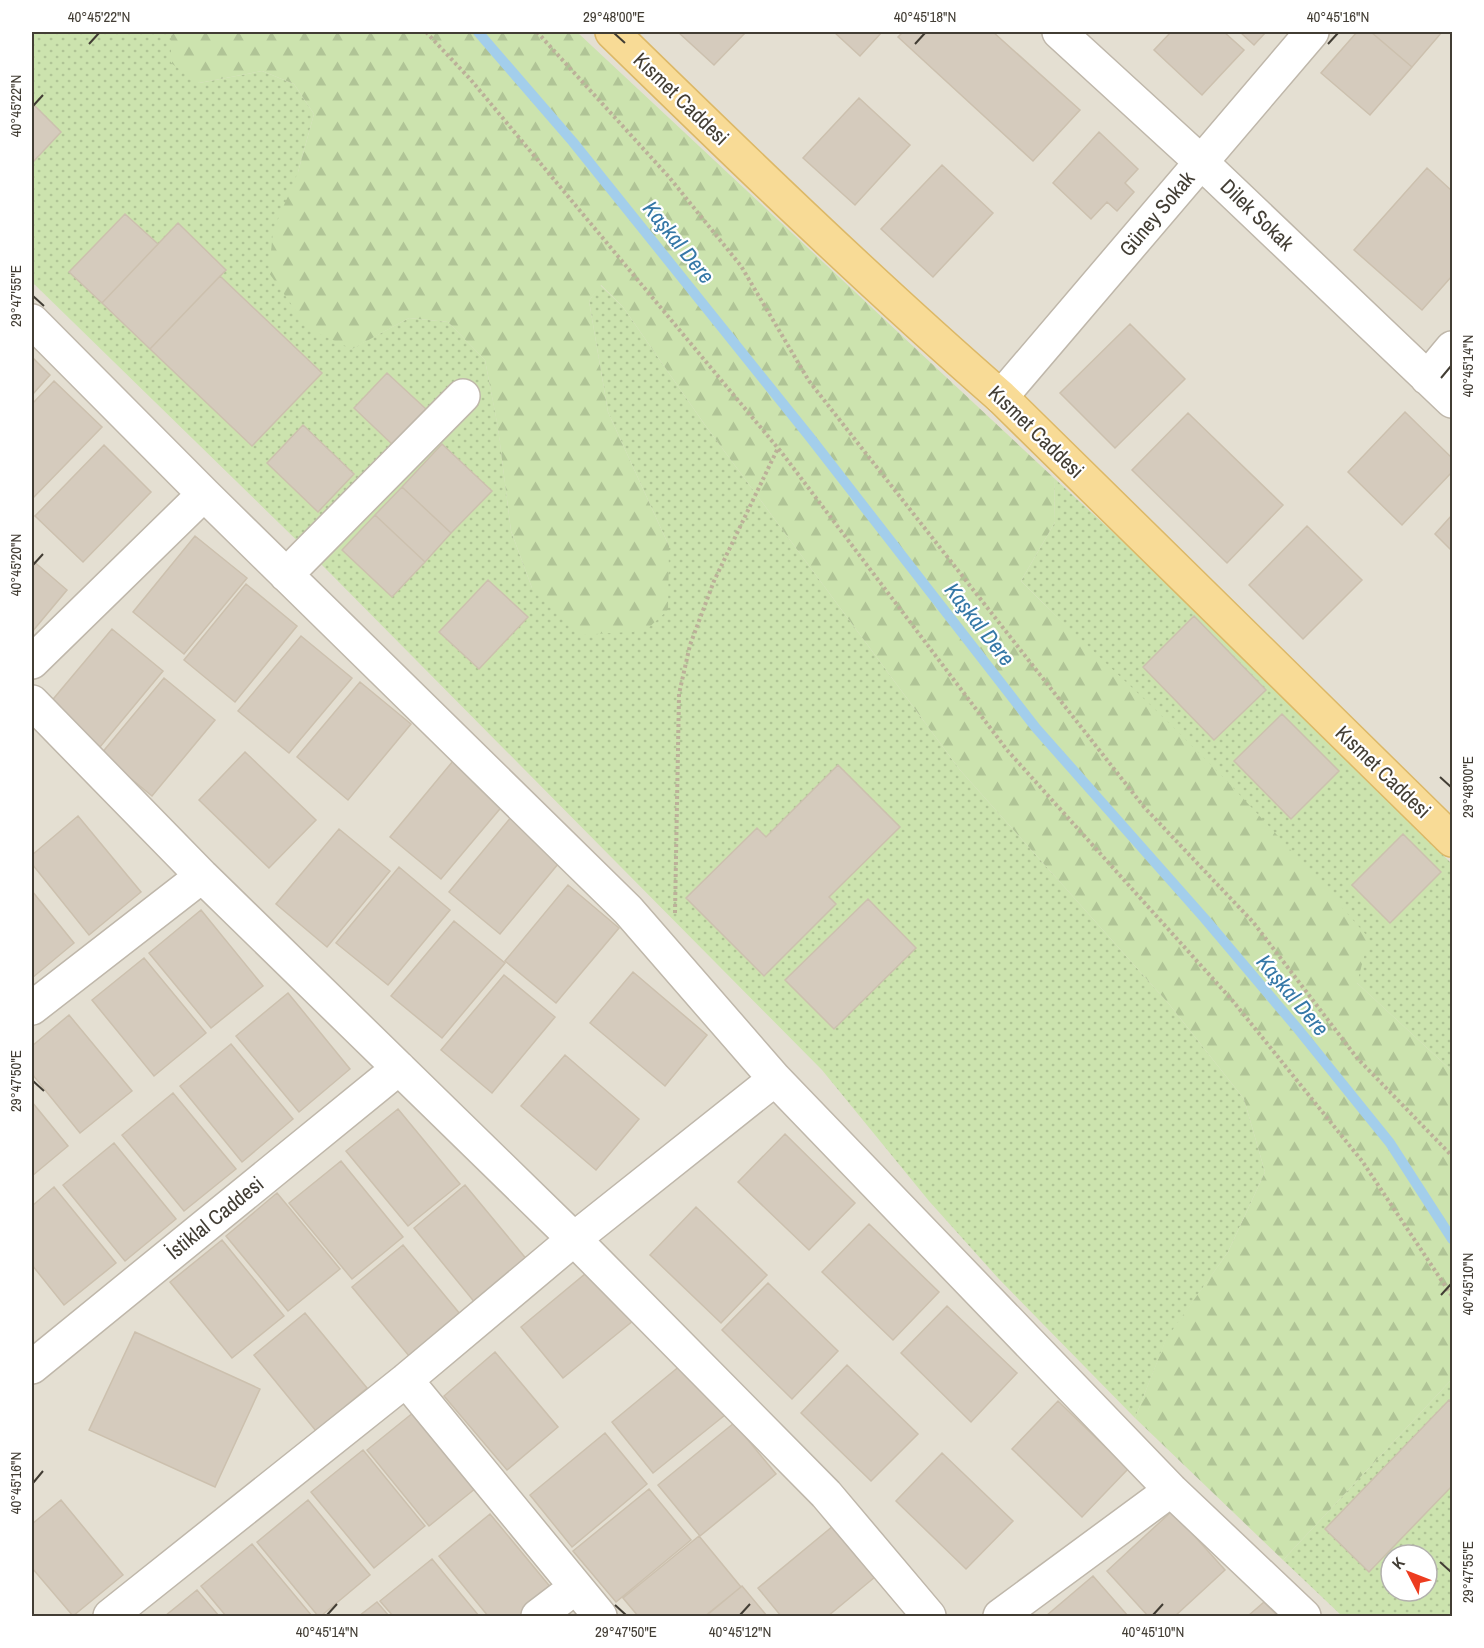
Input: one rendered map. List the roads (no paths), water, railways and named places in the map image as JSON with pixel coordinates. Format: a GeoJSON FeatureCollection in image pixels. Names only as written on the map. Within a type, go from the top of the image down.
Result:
{"type":"FeatureCollection","features":[{"type":"Feature","properties":{"kind":"main road","name":"Kısmet Caddesi"},"geometry":{"type":"LineString","coordinates":[[612,32],[929,334],[1001,397],[1452,840]]}},
{"type":"Feature","properties":{"kind":"street","name":"Dilek Sokak"},"geometry":{"type":"LineString","coordinates":[[1059,32],[1201,162],[1452,401]]}},
{"type":"Feature","properties":{"kind":"street","name":"Güney Sokak"},"geometry":{"type":"LineString","coordinates":[[1001,397],[1312,32]]}},
{"type":"Feature","properties":{"kind":"street"},"geometry":{"type":"LineString","coordinates":[[32,321],[204,494],[628,910],[775,1079],[1171,1490],[1304,1617]]}},
{"type":"Feature","properties":{"kind":"street"},"geometry":{"type":"LineString","coordinates":[[1427,378],[1452,348]]}},
{"type":"Feature","properties":{"kind":"street"},"geometry":{"type":"LineString","coordinates":[[286,575],[463,396]]}},
{"type":"Feature","properties":{"kind":"street"},"geometry":{"type":"LineString","coordinates":[[32,662],[204,494]]}},
{"type":"Feature","properties":{"kind":"street"},"geometry":{"type":"LineString","coordinates":[[32,702],[202,876],[574,1239],[826,1494],[929,1617]]}},
{"type":"Feature","properties":{"kind":"street"},"geometry":{"type":"LineString","coordinates":[[32,1008],[202,876]]}},
{"type":"Feature","properties":{"kind":"street","name":"İstiklal Caddesi"},"geometry":{"type":"LineString","coordinates":[[32,1367],[399,1068]]}},
{"type":"Feature","properties":{"kind":"street"},"geometry":{"type":"LineString","coordinates":[[110,1617],[406,1380],[574,1239],[775,1079]]}},
{"type":"Feature","properties":{"kind":"street"},"geometry":{"type":"LineString","coordinates":[[406,1380],[600,1617]]}},
{"type":"Feature","properties":{"kind":"street"},"geometry":{"type":"LineString","coordinates":[[1000,1617],[1171,1490]]}},
{"type":"Feature","properties":{"kind":"street"},"geometry":{"type":"LineString","coordinates":[[538,1617],[576,1587]]}},
{"type":"Feature","properties":{"kind":"waterway","name":"Kaşkal Dere"},"geometry":{"type":"LineString","coordinates":[[478,32],[573,142],[809,436],[1036,728],[1205,919],[1390,1143],[1452,1239]]}}]}
